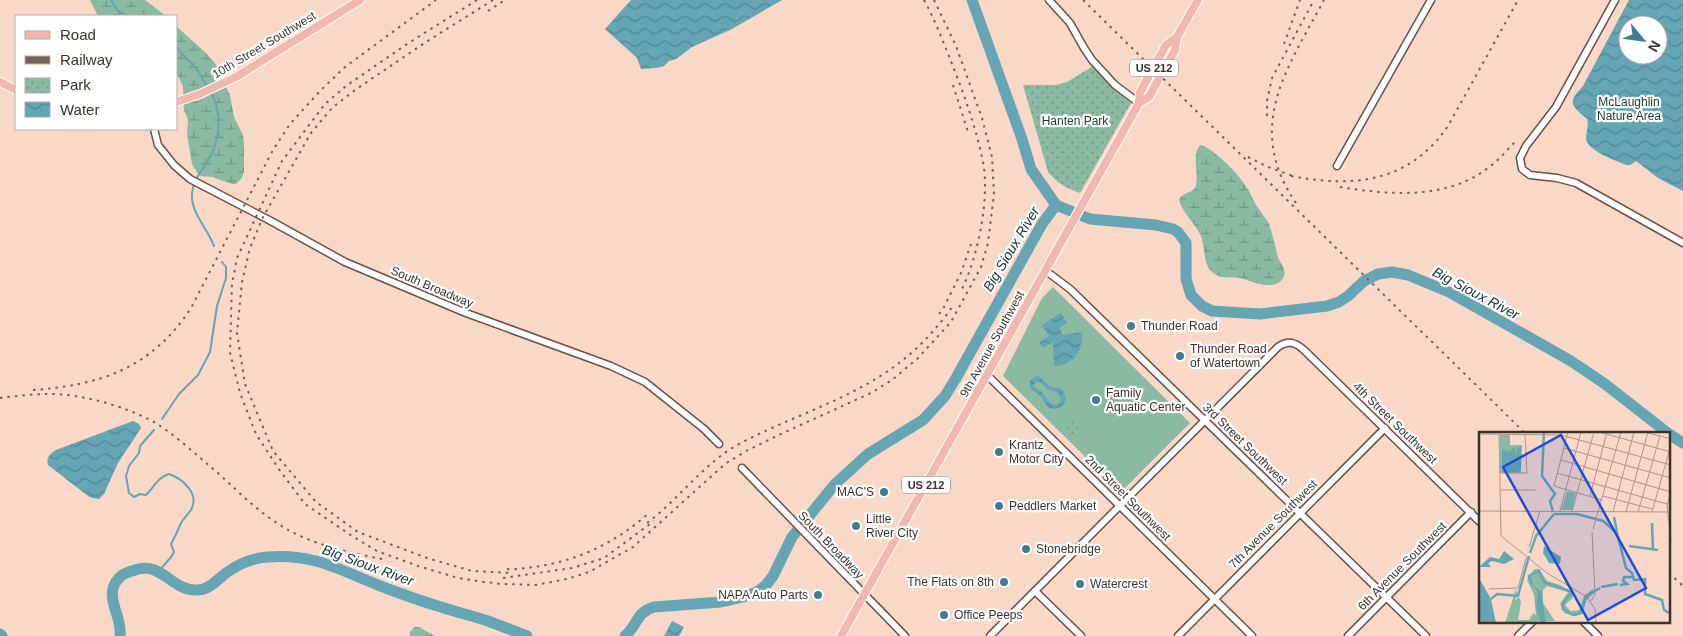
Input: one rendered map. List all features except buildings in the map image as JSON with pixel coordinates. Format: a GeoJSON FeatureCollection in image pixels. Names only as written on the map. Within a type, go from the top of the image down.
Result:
{"type":"FeatureCollection","features":[{"type":"Feature","properties":{"kind":"main road","name":"10th Street Southwest"},"geometry":{"type":"LineString","coordinates":[[178,101],[200,94],[236,77],[360,0]]}},
{"type":"Feature","properties":{"kind":"main road","name":"9th Avenue Southwest"},"geometry":{"type":"LineString","coordinates":[[864,595],[1139,103],[1140,92],[1166,45],[1177,37],[1198,0]]}},
{"type":"Feature","properties":{"kind":"main road"},"geometry":{"type":"LineString","coordinates":[[0,82],[15,90]]}},
{"type":"Feature","properties":{"kind":"main road","name":"US 212"},"geometry":{"type":"LineString","coordinates":[[841,636],[864,595]]}},
{"type":"Feature","properties":{"kind":"street"},"geometry":{"type":"LineString","coordinates":[[1050,0],[1070,23],[1092,60],[1115,85],[1139,103]]}},
{"type":"Feature","properties":{"kind":"street"},"geometry":{"type":"LineString","coordinates":[[1337,166],[1431,0]]}},
{"type":"Feature","properties":{"kind":"street"},"geometry":{"type":"LineString","coordinates":[[1615,0],[1556,107],[1522,152],[1520,164],[1522,169],[1530,176],[1557,178],[1576,183],[1683,243]]}},
{"type":"Feature","properties":{"kind":"street","name":"South Broadway"},"geometry":{"type":"LineString","coordinates":[[154,130],[158,145],[174,165],[198,184],[345,262],[466,313],[611,366],[645,382],[704,429],[719,444]]}},
{"type":"Feature","properties":{"kind":"street","name":"3rd Street Southwest"},"geometry":{"type":"LineString","coordinates":[[1046,271],[1070,289],[1426,636]]}},
{"type":"Feature","properties":{"kind":"street","name":"4th Street Southwest"},"geometry":{"type":"LineString","coordinates":[[1205,421],[1278,347],[1284,343],[1292,343],[1304,350],[1479,521]]}},
{"type":"Feature","properties":{"kind":"street","name":"2nd Street Southwest"},"geometry":{"type":"LineString","coordinates":[[987,375],[1252,636]]}},
{"type":"Feature","properties":{"kind":"street"},"geometry":{"type":"LineString","coordinates":[[990,636],[1205,421]]}},
{"type":"Feature","properties":{"kind":"street","name":"7th Avenue Southwest"},"geometry":{"type":"LineString","coordinates":[[1178,636],[1385,428]]}},
{"type":"Feature","properties":{"kind":"street","name":"South Broadway"},"geometry":{"type":"LineString","coordinates":[[742,468],[905,636]]}},
{"type":"Feature","properties":{"kind":"street","name":"6th Avenue Southwest"},"geometry":{"type":"LineString","coordinates":[[1348,636],[1471,512]]}},
{"type":"Feature","properties":{"kind":"street"},"geometry":{"type":"LineString","coordinates":[[1035,590],[1081,636]]}},
{"type":"Feature","properties":{"kind":"street"},"geometry":{"type":"LineString","coordinates":[[1518,636],[1530,624]]}},
{"type":"Feature","properties":{"kind":"street"},"geometry":{"type":"LineString","coordinates":[[1586,624],[1598,636]]}},
{"type":"Feature","properties":{"kind":"green space"},"geometry":{"type":"Polygon","coordinates":[[[90,0],[145,0],[165,15],[98,15],[90,0]]]}},
{"type":"Feature","properties":{"kind":"green space"},"geometry":{"type":"Polygon","coordinates":[[[178,28],[215,63],[230,95],[234,117],[243,135],[244,144],[244,171],[242,178],[236,184],[201,176],[192,164],[187,134],[188,120],[184,110],[183,86],[178,76],[178,28]]]}},
{"type":"Feature","properties":{"kind":"green space","name":"Hanten Park"},"geometry":{"type":"Polygon","coordinates":[[[1093,66],[1110,85],[1131,103],[1080,193],[1062,185],[1048,172],[1023,85],[1056,85],[1067,82],[1093,66]]]}},
{"type":"Feature","properties":{"kind":"green space"},"geometry":{"type":"Polygon","coordinates":[[[1200,145],[1218,156],[1237,174],[1269,224],[1278,257],[1285,272],[1279,282],[1265,285],[1240,278],[1219,276],[1209,269],[1201,236],[1183,210],[1179,200],[1183,195],[1195,188],[1197,180],[1196,154],[1200,145]]]}},
{"type":"Feature","properties":{"kind":"green space","name":"Family Aquatic Center"},"geometry":{"type":"Polygon","coordinates":[[[1053,287],[1190,423],[1121,492],[1003,376],[1042,298],[1053,287]]]}},
{"type":"Feature","properties":{"kind":"green space"},"geometry":{"type":"Polygon","coordinates":[[[1070,419],[1082,431],[1074,440],[1061,427],[1070,419]]]}},
{"type":"Feature","properties":{"kind":"green space"},"geometry":{"type":"Polygon","coordinates":[[[414,627],[419,627],[435,636],[410,636],[410,632],[414,627]]]}},
{"type":"Feature","properties":{"kind":"water"},"geometry":{"type":"Polygon","coordinates":[[[631,0],[782,0],[732,29],[692,47],[664,66],[641,69],[637,58],[605,29],[631,0]]]}},
{"type":"Feature","properties":{"kind":"water","name":"McLaughlin Nature Area"},"geometry":{"type":"Polygon","coordinates":[[[1629,0],[1683,0],[1683,191],[1658,178],[1636,161],[1626,165],[1603,155],[1592,147],[1586,139],[1587,119],[1573,104],[1575,96],[1583,86],[1618,21],[1618,65],[1668,65],[1668,15],[1621,15],[1629,0]]]}},
{"type":"Feature","properties":{"kind":"water"},"geometry":{"type":"Polygon","coordinates":[[[1061,313],[1067,323],[1059,328],[1063,335],[1082,332],[1082,339],[1079,351],[1072,360],[1054,366],[1053,342],[1043,348],[1039,342],[1049,336],[1042,325],[1061,313]]]}},
{"type":"Feature","properties":{"kind":"water"},"geometry":{"type":"Polygon","coordinates":[[[1037,376],[1050,386],[1062,390],[1066,399],[1064,404],[1057,408],[1049,408],[1039,395],[1031,389],[1030,381],[1037,376]],[[1036,381],[1034,387],[1042,392],[1049,402],[1056,405],[1059,403],[1061,399],[1058,393],[1047,389],[1040,382],[1036,381]]]}},
{"type":"Feature","properties":{"kind":"water"},"geometry":{"type":"Polygon","coordinates":[[[133,421],[139,424],[141,428],[118,463],[104,494],[99,499],[88,496],[48,465],[49,456],[56,450],[133,421]]]}},
{"type":"Feature","properties":{"kind":"water"},"geometry":{"type":"Polygon","coordinates":[[[672,621],[684,627],[679,636],[664,636],[672,621]]]}},
{"type":"Feature","properties":{"kind":"waterway"},"geometry":{"type":"LineString","coordinates":[[111,0],[118,11],[126,15]]}},
{"type":"Feature","properties":{"kind":"waterway"},"geometry":{"type":"LineString","coordinates":[[972,0],[1031,169],[1056,205]]}},
{"type":"Feature","properties":{"kind":"waterway"},"geometry":{"type":"LineString","coordinates":[[178,49],[198,71],[208,88]]}},
{"type":"Feature","properties":{"kind":"waterway"},"geometry":{"type":"LineString","coordinates":[[211,92],[217,109],[217,137],[215,146],[194,185],[192,200],[196,214],[214,246]]}},
{"type":"Feature","properties":{"kind":"waterway","name":"Big Sioux River"},"geometry":{"type":"LineString","coordinates":[[1056,205],[1090,219],[1156,225],[1178,232],[1186,243],[1186,279],[1191,295],[1202,306],[1212,311],[1260,314],[1327,306],[1339,302],[1364,281],[1378,274],[1392,272],[1408,275],[1449,292],[1571,361],[1605,384],[1666,432]]}},
{"type":"Feature","properties":{"kind":"waterway","name":"Big Sioux River"},"geometry":{"type":"LineString","coordinates":[[625,636],[640,615],[648,609],[721,602],[757,592],[766,585],[773,576],[792,537],[835,484],[868,454],[923,420],[945,396],[1042,224],[1056,205]]}},
{"type":"Feature","properties":{"kind":"waterway"},"geometry":{"type":"LineString","coordinates":[[162,419],[179,394],[198,375],[210,352],[217,306],[226,278],[226,267],[222,262]]}},
{"type":"Feature","properties":{"kind":"waterway"},"geometry":{"type":"LineString","coordinates":[[154,430],[140,446],[139,453],[129,466],[126,476],[129,493],[134,497],[140,494],[146,495],[159,480],[169,474],[180,479],[189,488],[193,498],[191,510],[181,523],[171,544],[174,552],[159,571]]}},
{"type":"Feature","properties":{"kind":"waterway","name":"Big Sioux River"},"geometry":{"type":"LineString","coordinates":[[1670,435],[1683,443]]}},
{"type":"Feature","properties":{"kind":"waterway","name":"Big Sioux River"},"geometry":{"type":"LineString","coordinates":[[120,636],[119,621],[112,592],[114,585],[124,574],[145,568],[153,569],[180,586],[201,590],[246,562],[262,558],[286,557],[317,561],[375,584],[488,621],[527,636]]}},
{"type":"Feature","properties":{"kind":"railway"},"geometry":{"type":"LineString","coordinates":[[33,390],[81,384],[123,370],[142,359],[176,329],[191,308],[273,150],[290,124],[345,67],[436,0]]}},
{"type":"Feature","properties":{"kind":"railway"},"geometry":{"type":"LineString","coordinates":[[477,0],[407,44],[346,86],[325,104],[282,161],[237,258],[232,284],[230,353],[240,393],[256,434],[305,504],[377,551],[418,566],[458,578],[503,584],[536,585],[567,579],[589,572],[633,547],[725,464],[748,450],[871,393],[892,380],[918,358],[951,322],[981,267],[988,243],[994,194],[992,157],[982,118],[956,46],[934,0]]}},
{"type":"Feature","properties":{"kind":"railway"},"geometry":{"type":"LineString","coordinates":[[493,0],[355,90],[332,108],[311,133],[263,217],[250,248],[242,282],[237,333],[245,384],[273,451],[316,502],[358,532],[427,558],[472,571],[513,573]]}},
{"type":"Feature","properties":{"kind":"railway"},"geometry":{"type":"LineString","coordinates":[[488,11],[505,0]]}},
{"type":"Feature","properties":{"kind":"railway"},"geometry":{"type":"LineString","coordinates":[[924,0],[937,27],[968,107],[975,129],[985,176],[984,209],[978,244],[962,289]]}},
{"type":"Feature","properties":{"kind":"railway"},"geometry":{"type":"LineString","coordinates":[[1083,0],[1524,432]]}},
{"type":"Feature","properties":{"kind":"railway"},"geometry":{"type":"LineString","coordinates":[[1284,44],[1300,0]]}},
{"type":"Feature","properties":{"kind":"railway"},"geometry":{"type":"LineString","coordinates":[[1267,116],[1267,101],[1272,78],[1314,0]]}},
{"type":"Feature","properties":{"kind":"railway"},"geometry":{"type":"LineString","coordinates":[[1296,203],[1281,175],[1273,149],[1272,124],[1277,99],[1285,75],[1324,0]]}},
{"type":"Feature","properties":{"kind":"railway"},"geometry":{"type":"LineString","coordinates":[[1291,176],[1314,180],[1358,180],[1378,177],[1398,170],[1416,160],[1433,145],[1448,126],[1518,0]]}},
{"type":"Feature","properties":{"kind":"railway"},"geometry":{"type":"LineString","coordinates":[[953,85],[969,135]]}},
{"type":"Feature","properties":{"kind":"railway"},"geometry":{"type":"LineString","coordinates":[[1340,187],[1398,193],[1436,190],[1454,186],[1488,168],[1516,141]]}},
{"type":"Feature","properties":{"kind":"railway"},"geometry":{"type":"LineString","coordinates":[[1248,157],[1268,167],[1296,177]]}},
{"type":"Feature","properties":{"kind":"railway"},"geometry":{"type":"LineString","coordinates":[[939,314],[961,273],[971,244]]}},
{"type":"Feature","properties":{"kind":"railway"},"geometry":{"type":"LineString","coordinates":[[647,523],[726,452],[765,431],[842,397],[891,369],[934,330],[952,307]]}},
{"type":"Feature","properties":{"kind":"railway"},"geometry":{"type":"LineString","coordinates":[[0,398],[37,394],[76,396],[103,402],[142,416],[154,422],[183,443],[253,505],[280,525],[318,543],[387,560]]}},
{"type":"Feature","properties":{"kind":"railway"},"geometry":{"type":"LineString","coordinates":[[507,569],[520,569],[550,564],[581,555],[610,541],[650,512]]}},
{"type":"Feature","properties":{"kind":"railway"},"geometry":{"type":"LineString","coordinates":[[503,578],[572,568],[604,558],[654,521]]}},
{"type":"Feature","properties":{"kind":"railway"},"geometry":{"type":"LineString","coordinates":[[1670,574],[1683,586]]}},
{"type":"Feature","properties":{"kind":"place","name":"Thunder Road"},"geometry":{"type":"Point","coordinates":[1131,326]}},
{"type":"Feature","properties":{"kind":"place","name":"Thunder Road of Watertown"},"geometry":{"type":"Point","coordinates":[1180,356]}},
{"type":"Feature","properties":{"kind":"place","name":"Family Aquatic Center"},"geometry":{"type":"Point","coordinates":[1096,400]}},
{"type":"Feature","properties":{"kind":"place","name":"Krantz Motor City"},"geometry":{"type":"Point","coordinates":[999,452]}},
{"type":"Feature","properties":{"kind":"place","name":"MAC'S"},"geometry":{"type":"Point","coordinates":[884,492]}},
{"type":"Feature","properties":{"kind":"place","name":"Peddlers Market"},"geometry":{"type":"Point","coordinates":[999,506]}},
{"type":"Feature","properties":{"kind":"place","name":"Little River City"},"geometry":{"type":"Point","coordinates":[856,526]}},
{"type":"Feature","properties":{"kind":"place","name":"Stonebridge"},"geometry":{"type":"Point","coordinates":[1026,549]}},
{"type":"Feature","properties":{"kind":"place","name":"The Flats on 8th"},"geometry":{"type":"Point","coordinates":[1004,582]}},
{"type":"Feature","properties":{"kind":"place","name":"Watercrest"},"geometry":{"type":"Point","coordinates":[1080,584]}},
{"type":"Feature","properties":{"kind":"place","name":"NAPA Auto Parts"},"geometry":{"type":"Point","coordinates":[818,595]}},
{"type":"Feature","properties":{"kind":"place","name":"Office Peeps"},"geometry":{"type":"Point","coordinates":[944,615]}}]}
